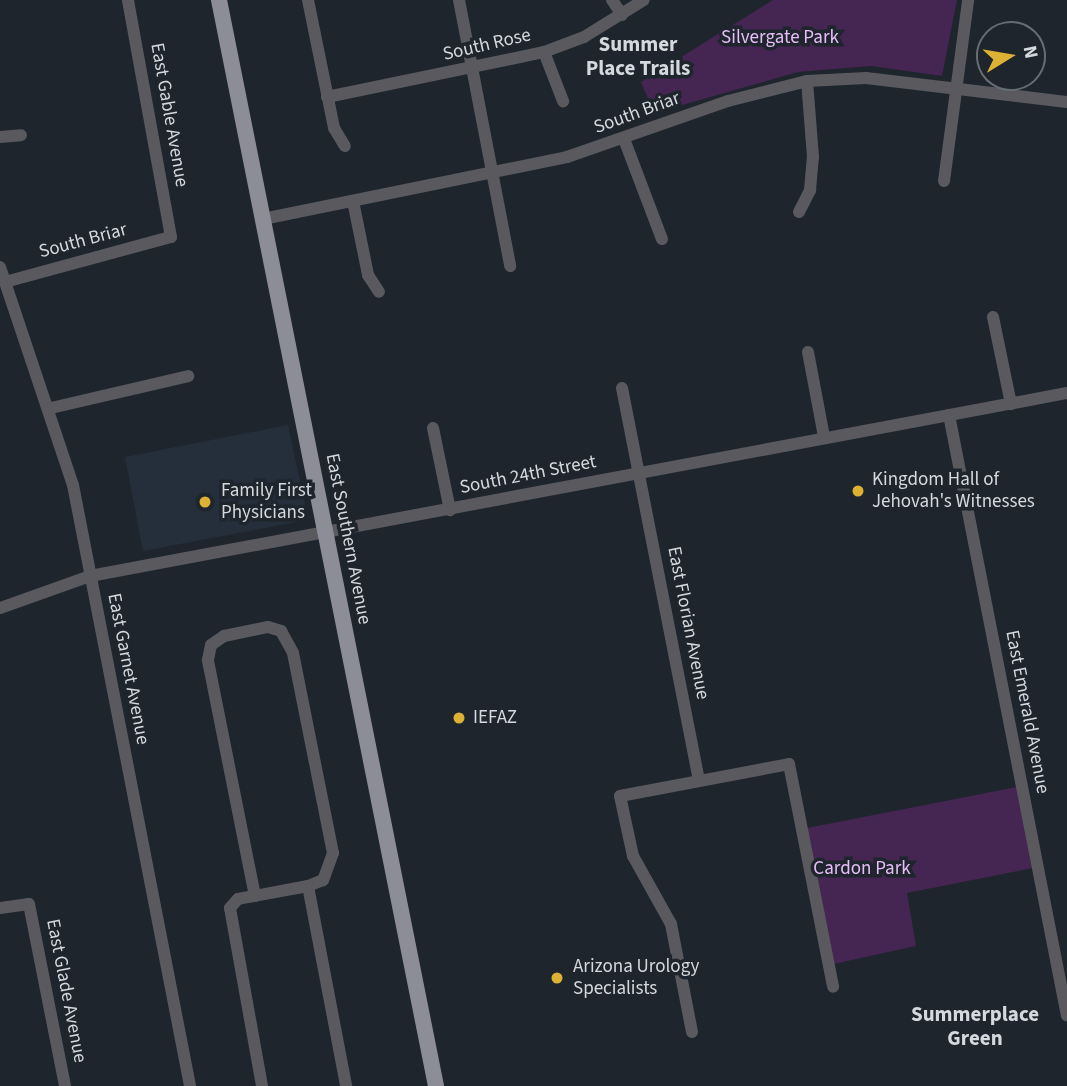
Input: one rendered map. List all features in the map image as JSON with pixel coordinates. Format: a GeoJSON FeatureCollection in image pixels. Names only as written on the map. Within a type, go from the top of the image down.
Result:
{"type":"FeatureCollection","features":[{"type":"Feature","properties":{"kind":"main road","name":"East Southern Avenue"},"geometry":{"type":"LineString","coordinates":[[219,0],[436,1086]]}},
{"type":"Feature","properties":{"kind":"street","name":"East Gable Avenue"},"geometry":{"type":"LineString","coordinates":[[128,0],[171,237]]}},
{"type":"Feature","properties":{"kind":"street"},"geometry":{"type":"LineString","coordinates":[[308,0],[327,97],[345,146]]}},
{"type":"Feature","properties":{"kind":"street"},"geometry":{"type":"LineString","coordinates":[[459,0],[495,172],[510,267]]}},
{"type":"Feature","properties":{"kind":"street"},"geometry":{"type":"LineString","coordinates":[[612,0],[622,15]]}},
{"type":"Feature","properties":{"kind":"street","name":"South Rose"},"geometry":{"type":"LineString","coordinates":[[327,97],[475,69],[544,52],[622,15],[644,0]]}},
{"type":"Feature","properties":{"kind":"street"},"geometry":{"type":"LineString","coordinates":[[944,181],[968,0]]}},
{"type":"Feature","properties":{"kind":"street"},"geometry":{"type":"LineString","coordinates":[[544,52],[563,101]]}},
{"type":"Feature","properties":{"kind":"street","name":"South Briar"},"geometry":{"type":"LineString","coordinates":[[263,219],[495,172],[624,139],[728,100],[807,81],[866,78],[1067,102]]}},
{"type":"Feature","properties":{"kind":"street"},"geometry":{"type":"LineString","coordinates":[[799,212],[810,190],[813,157],[807,81]]}},
{"type":"Feature","properties":{"kind":"street"},"geometry":{"type":"LineString","coordinates":[[0,137],[20,135]]}},
{"type":"Feature","properties":{"kind":"street"},"geometry":{"type":"LineString","coordinates":[[624,139],[662,239]]}},
{"type":"Feature","properties":{"kind":"street"},"geometry":{"type":"LineString","coordinates":[[353,201],[368,275],[379,292]]}},
{"type":"Feature","properties":{"kind":"street","name":"South Briar"},"geometry":{"type":"LineString","coordinates":[[5,282],[171,237]]}},
{"type":"Feature","properties":{"kind":"street","name":"East Garnet Avenue"},"geometry":{"type":"LineString","coordinates":[[0,267],[51,408],[90,576],[190,1086]]}},
{"type":"Feature","properties":{"kind":"street"},"geometry":{"type":"LineString","coordinates":[[993,317],[1011,404]]}},
{"type":"Feature","properties":{"kind":"street"},"geometry":{"type":"LineString","coordinates":[[808,352],[824,438]]}},
{"type":"Feature","properties":{"kind":"street"},"geometry":{"type":"LineString","coordinates":[[51,408],[188,376]]}},
{"type":"Feature","properties":{"kind":"street","name":"East Florian Avenue"},"geometry":{"type":"LineString","coordinates":[[622,388],[699,780]]}},
{"type":"Feature","properties":{"kind":"street","name":"South 24th Street"},"geometry":{"type":"LineString","coordinates":[[0,608],[90,576],[326,535],[1067,393]]}},
{"type":"Feature","properties":{"kind":"street","name":"East Emerald Avenue"},"geometry":{"type":"LineString","coordinates":[[949,415],[1067,1016]]}},
{"type":"Feature","properties":{"kind":"street"},"geometry":{"type":"LineString","coordinates":[[433,428],[450,510]]}},
{"type":"Feature","properties":{"kind":"street"},"geometry":{"type":"LineString","coordinates":[[255,896],[208,660],[211,645],[224,636],[268,627],[281,631],[293,653],[333,853],[323,880],[308,886],[255,896],[230,908],[230,926],[262,1086]]}},
{"type":"Feature","properties":{"kind":"street"},"geometry":{"type":"LineString","coordinates":[[692,1032],[671,924],[633,856],[620,796],[789,764],[833,987]]}},
{"type":"Feature","properties":{"kind":"street"},"geometry":{"type":"LineString","coordinates":[[308,886],[346,1086]]}},
{"type":"Feature","properties":{"kind":"street","name":"East Glade Avenue"},"geometry":{"type":"LineString","coordinates":[[0,908],[29,904],[65,1086]]}},
{"type":"Feature","properties":{"kind":"shaded area"},"geometry":{"type":"Polygon","coordinates":[[[288,425],[306,509],[302,521],[143,551],[125,457],[288,425]]]}},
{"type":"Feature","properties":{"kind":"green space","name":"Silvergate Park"},"geometry":{"type":"Polygon","coordinates":[[[773,0],[957,0],[942,76],[871,66],[798,72],[654,113],[641,82],[773,0]]]}},
{"type":"Feature","properties":{"kind":"green space","name":"Cardon Park"},"geometry":{"type":"Polygon","coordinates":[[[1022,786],[1038,867],[907,893],[916,946],[829,965],[802,829],[1022,786]]]}},
{"type":"Feature","properties":{"kind":"place","name":"Kingdom Hall of Jehovah's Witnesses"},"geometry":{"type":"Point","coordinates":[858,491]}},
{"type":"Feature","properties":{"kind":"place","name":"Family First Physicians"},"geometry":{"type":"Point","coordinates":[205,502]}},
{"type":"Feature","properties":{"kind":"place","name":"IEFAZ"},"geometry":{"type":"Point","coordinates":[459,718]}},
{"type":"Feature","properties":{"kind":"place","name":"Arizona Urology Specialists"},"geometry":{"type":"Point","coordinates":[557,978]}},
{"type":"Feature","properties":{"kind":"district","name":"Summer Place Trails"},"geometry":{"type":"Point","coordinates":[638,56]}},
{"type":"Feature","properties":{"kind":"district","name":"Summerplace Green"},"geometry":{"type":"Point","coordinates":[975,1026]}}]}
